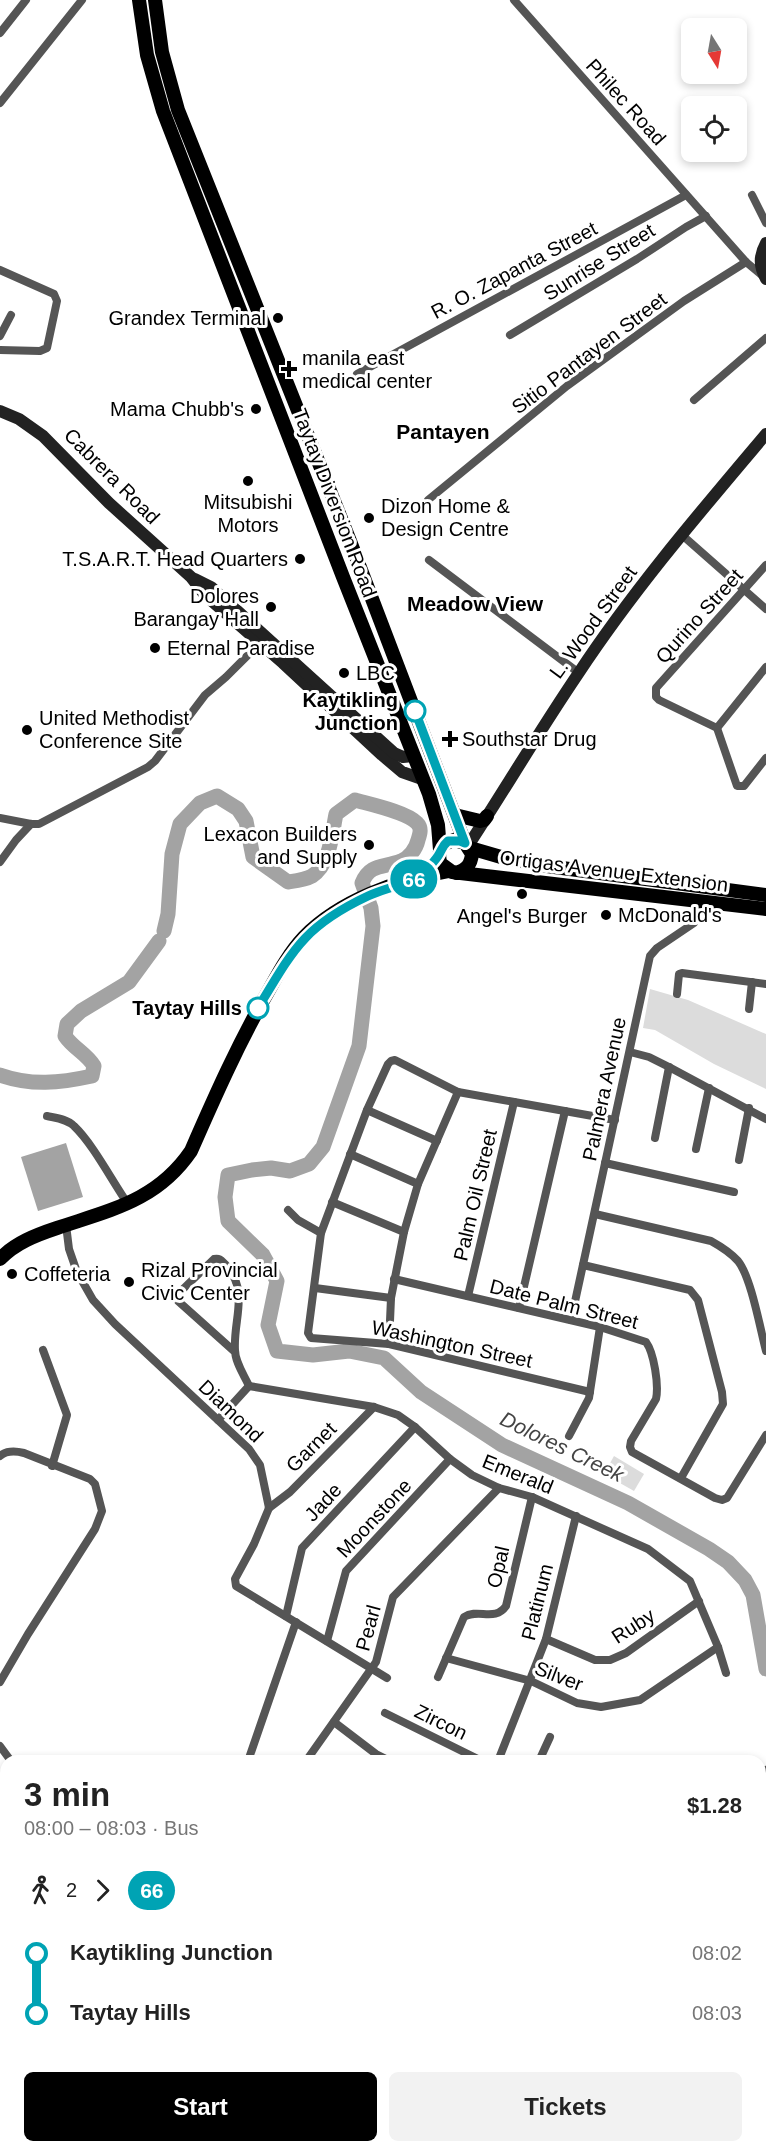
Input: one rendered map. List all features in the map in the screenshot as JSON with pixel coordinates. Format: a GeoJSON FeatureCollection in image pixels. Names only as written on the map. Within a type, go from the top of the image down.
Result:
{"type":"FeatureCollection","features":[{"type":"Feature","properties":{"kind":"main road","name":"Taytay Diversion Road"},"geometry":{"type":"LineString","coordinates":[[139,0],[147,55],[160,101],[422,779],[438,825],[440,852]]}},
{"type":"Feature","properties":{"kind":"main road","name":"Taytay Diversion Road"},"geometry":{"type":"LineString","coordinates":[[154,0],[162,52],[178,110],[351,541],[468,846]]}},
{"type":"Feature","properties":{"kind":"main road"},"geometry":{"type":"LineString","coordinates":[[765,278],[760,259],[766,243]]}},
{"type":"Feature","properties":{"kind":"main road"},"geometry":{"type":"LineString","coordinates":[[232,291],[248,284]]}},
{"type":"Feature","properties":{"kind":"main road","name":"Cabrera Road"},"geometry":{"type":"LineString","coordinates":[[0,411],[19,419],[43,436],[115,510],[191,577],[205,595],[263,640],[394,753],[403,757],[413,756]]}},
{"type":"Feature","properties":{"kind":"main road"},"geometry":{"type":"LineString","coordinates":[[289,438],[306,431]]}},
{"type":"Feature","properties":{"kind":"main road","name":"L. Wood Street"},"geometry":{"type":"LineString","coordinates":[[468,846],[579,673],[633,597],[766,434]]}},
{"type":"Feature","properties":{"kind":"main road","name":"Cabrera Road"},"geometry":{"type":"LineString","coordinates":[[263,640],[402,772],[422,779]]}},
{"type":"Feature","properties":{"kind":"main road"},"geometry":{"type":"LineString","coordinates":[[438,825],[443,829],[451,829],[456,817],[480,821],[487,816]]}},
{"type":"Feature","properties":{"kind":"main road"},"geometry":{"type":"LineString","coordinates":[[417,878],[448,841],[460,841],[468,846],[472,859],[466,868],[452,872],[441,864],[440,852]]}},
{"type":"Feature","properties":{"kind":"main road","name":"Ortigas Avenue Extension"},"geometry":{"type":"LineString","coordinates":[[468,846],[483,853],[547,866],[766,895]]}},
{"type":"Feature","properties":{"kind":"main road","name":"Ortigas Avenue Extension"},"geometry":{"type":"LineString","coordinates":[[0,1259],[30,1237],[128,1204],[146,1195],[169,1178],[191,1151],[252,1020],[289,956],[304,937],[337,911],[375,893],[417,878],[452,872],[766,909]]}},
{"type":"Feature","properties":{"kind":"street"},"geometry":{"type":"LineString","coordinates":[[0,33],[26,0]]}},
{"type":"Feature","properties":{"kind":"street"},"geometry":{"type":"LineString","coordinates":[[0,103],[82,0]]}},
{"type":"Feature","properties":{"kind":"street","name":"Philec Road"},"geometry":{"type":"LineString","coordinates":[[514,0],[746,262],[765,278]]}},
{"type":"Feature","properties":{"kind":"street","name":"R. O. Zapanta Street"},"geometry":{"type":"LineString","coordinates":[[357,374],[686,195]]}},
{"type":"Feature","properties":{"kind":"street"},"geometry":{"type":"LineString","coordinates":[[752,195],[766,223]]}},
{"type":"Feature","properties":{"kind":"street","name":"Sunrise Street"},"geometry":{"type":"LineString","coordinates":[[510,335],[706,216]]}},
{"type":"Feature","properties":{"kind":"street","name":"Sitio Pantayen Street"},"geometry":{"type":"LineString","coordinates":[[428,500],[567,386],[684,301],[746,262]]}},
{"type":"Feature","properties":{"kind":"street"},"geometry":{"type":"LineString","coordinates":[[0,270],[54,294],[57,301],[47,348],[30,351],[0,350]]}},
{"type":"Feature","properties":{"kind":"street"},"geometry":{"type":"LineString","coordinates":[[0,336],[11,315]]}},
{"type":"Feature","properties":{"kind":"street"},"geometry":{"type":"LineString","coordinates":[[694,400],[766,338]]}},
{"type":"Feature","properties":{"kind":"street"},"geometry":{"type":"LineString","coordinates":[[682,535],[766,609]]}},
{"type":"Feature","properties":{"kind":"street"},"geometry":{"type":"LineString","coordinates":[[429,560],[579,673]]}},
{"type":"Feature","properties":{"kind":"street","name":"Qurino Street"},"geometry":{"type":"LineString","coordinates":[[717,728],[659,700],[656,697],[656,688],[766,565]]}},
{"type":"Feature","properties":{"kind":"street"},"geometry":{"type":"LineString","coordinates":[[0,818],[31,824],[47,820],[148,767],[206,695],[263,640]]}},
{"type":"Feature","properties":{"kind":"street"},"geometry":{"type":"LineString","coordinates":[[766,667],[717,728],[735,784],[740,788],[766,758]]}},
{"type":"Feature","properties":{"kind":"street"},"geometry":{"type":"LineString","coordinates":[[0,862],[31,824]]}},
{"type":"Feature","properties":{"kind":"street","name":"Palmera Avenue"},"geometry":{"type":"LineString","coordinates":[[571,1320],[650,956],[657,948],[694,923],[700,902],[701,887]]}},
{"type":"Feature","properties":{"kind":"street"},"geometry":{"type":"LineString","coordinates":[[677,994],[679,974],[682,973],[766,984]]}},
{"type":"Feature","properties":{"kind":"street"},"geometry":{"type":"LineString","coordinates":[[749,1009],[752,982]]}},
{"type":"Feature","properties":{"kind":"street"},"geometry":{"type":"LineString","coordinates":[[630,1052],[650,1057],[766,1119]]}},
{"type":"Feature","properties":{"kind":"street"},"geometry":{"type":"LineString","coordinates":[[391,1298],[315,1288],[321,1233],[367,1110],[388,1064],[395,1060],[458,1092],[615,1120]]}},
{"type":"Feature","properties":{"kind":"street"},"geometry":{"type":"LineString","coordinates":[[655,1138],[669,1067]]}},
{"type":"Feature","properties":{"kind":"street"},"geometry":{"type":"LineString","coordinates":[[696,1149],[709,1088]]}},
{"type":"Feature","properties":{"kind":"street"},"geometry":{"type":"LineString","coordinates":[[389,1344],[391,1298],[404,1232],[418,1184],[458,1092]]}},
{"type":"Feature","properties":{"kind":"street","name":"Palm Oil Street"},"geometry":{"type":"LineString","coordinates":[[468,1296],[514,1102]]}},
{"type":"Feature","properties":{"kind":"street"},"geometry":{"type":"LineString","coordinates":[[739,1160],[749,1108]]}},
{"type":"Feature","properties":{"kind":"street"},"geometry":{"type":"LineString","coordinates":[[367,1110],[437,1141]]}},
{"type":"Feature","properties":{"kind":"street"},"geometry":{"type":"LineString","coordinates":[[519,1308],[565,1111]]}},
{"type":"Feature","properties":{"kind":"street"},"geometry":{"type":"LineString","coordinates":[[47,1116],[62,1119],[73,1125],[128,1204]]}},
{"type":"Feature","properties":{"kind":"street"},"geometry":{"type":"LineString","coordinates":[[350,1154],[418,1184]]}},
{"type":"Feature","properties":{"kind":"street"},"geometry":{"type":"LineString","coordinates":[[605,1163],[734,1192]]}},
{"type":"Feature","properties":{"kind":"street"},"geometry":{"type":"LineString","coordinates":[[332,1202],[404,1232]]}},
{"type":"Feature","properties":{"kind":"street"},"geometry":{"type":"LineString","coordinates":[[288,1210],[298,1220],[321,1233]]}},
{"type":"Feature","properties":{"kind":"street"},"geometry":{"type":"LineString","coordinates":[[594,1214],[711,1241],[726,1250],[739,1262],[749,1285],[762,1323],[766,1351]]}},
{"type":"Feature","properties":{"kind":"street","name":"Diamond"},"geometry":{"type":"LineString","coordinates":[[66,1225],[69,1249],[77,1272],[93,1300],[115,1324],[249,1449],[260,1465],[269,1508]]}},
{"type":"Feature","properties":{"kind":"street"},"geometry":{"type":"LineString","coordinates":[[218,1420],[249,1386],[235,1352],[238,1286],[233,1273],[217,1258],[180,1292],[178,1301],[235,1352]]}},
{"type":"Feature","properties":{"kind":"street"},"geometry":{"type":"LineString","coordinates":[[583,1265],[690,1290],[698,1300],[722,1392],[723,1404],[681,1478]]}},
{"type":"Feature","properties":{"kind":"street","name":"Date Palm Street"},"geometry":{"type":"LineString","coordinates":[[394,1279],[600,1327],[646,1342],[649,1347],[657,1392],[656,1399],[631,1441],[632,1452],[715,1498],[722,1500],[727,1498],[766,1435]]}},
{"type":"Feature","properties":{"kind":"street","name":"Washington Street"},"geometry":{"type":"LineString","coordinates":[[315,1288],[308,1333],[311,1338],[389,1344],[590,1392]]}},
{"type":"Feature","properties":{"kind":"street"},"geometry":{"type":"LineString","coordinates":[[568,1436],[590,1392],[600,1327]]}},
{"type":"Feature","properties":{"kind":"street"},"geometry":{"type":"LineString","coordinates":[[43,1350],[67,1415],[52,1466]]}},
{"type":"Feature","properties":{"kind":"street","name":"Emerald"},"geometry":{"type":"LineString","coordinates":[[249,1386],[374,1407],[398,1415],[415,1427],[450,1460],[472,1475],[499,1488],[532,1497],[648,1549],[690,1581],[718,1647],[726,1673]]}},
{"type":"Feature","properties":{"kind":"street","name":"Garnet"},"geometry":{"type":"LineString","coordinates":[[269,1508],[290,1492],[374,1407]]}},
{"type":"Feature","properties":{"kind":"street","name":"Jade"},"geometry":{"type":"LineString","coordinates":[[286,1616],[303,1548],[415,1427]]}},
{"type":"Feature","properties":{"kind":"street"},"geometry":{"type":"LineString","coordinates":[[0,1456],[3,1453],[14,1451],[24,1453],[52,1466],[83,1475],[95,1484],[102,1511],[95,1529],[0,1682]]}},
{"type":"Feature","properties":{"kind":"street","name":"Moonstone"},"geometry":{"type":"LineString","coordinates":[[327,1641],[346,1571],[450,1460]]}},
{"type":"Feature","properties":{"kind":"street","name":"Pearl"},"geometry":{"type":"LineString","coordinates":[[310,1755],[372,1669],[379,1652],[393,1597],[499,1488]]}},
{"type":"Feature","properties":{"kind":"street","name":"Opal"},"geometry":{"type":"LineString","coordinates":[[438,1677],[464,1617],[471,1614],[497,1615],[506,1606],[532,1497]]}},
{"type":"Feature","properties":{"kind":"street"},"geometry":{"type":"LineString","coordinates":[[269,1508],[234,1583],[236,1586],[387,1678]]}},
{"type":"Feature","properties":{"kind":"street","name":"Platinum"},"geometry":{"type":"LineString","coordinates":[[501,1755],[546,1639],[576,1516]]}},
{"type":"Feature","properties":{"kind":"street","name":"Ruby"},"geometry":{"type":"LineString","coordinates":[[546,1639],[595,1660],[610,1660],[626,1653],[699,1600]]}},
{"type":"Feature","properties":{"kind":"street"},"geometry":{"type":"LineString","coordinates":[[250,1755],[296,1622]]}},
{"type":"Feature","properties":{"kind":"street","name":"Silver"},"geometry":{"type":"LineString","coordinates":[[446,1658],[531,1682],[578,1702],[601,1707],[640,1701],[718,1647]]}},
{"type":"Feature","properties":{"kind":"street","name":"Zircon"},"geometry":{"type":"LineString","coordinates":[[385,1713],[470,1755]]}},
{"type":"Feature","properties":{"kind":"street"},"geometry":{"type":"LineString","coordinates":[[334,1722],[371,1755]]}},
{"type":"Feature","properties":{"kind":"street"},"geometry":{"type":"LineString","coordinates":[[542,1755],[550,1737]]}},
{"type":"Feature","properties":{"kind":"shaded area"},"geometry":{"type":"Polygon","coordinates":[[[650,989],[688,1000],[766,1034],[766,1089],[714,1064],[655,1030],[643,1028],[650,989]]]}},
{"type":"Feature","properties":{"kind":"shaded area"},"geometry":{"type":"Polygon","coordinates":[[[66,1143],[83,1197],[38,1211],[21,1157],[66,1143]]]}},
{"type":"Feature","properties":{"kind":"shaded area"},"geometry":{"type":"Polygon","coordinates":[[[614,1456],[644,1474],[634,1491],[604,1474],[614,1456]]]}},
{"type":"Feature","properties":{"kind":"waterway","name":"Dolores Creek"},"geometry":{"type":"LineString","coordinates":[[164,931],[168,914],[172,854],[180,824],[200,803],[217,796],[238,809],[246,821],[253,857],[288,882],[312,876],[318,871],[329,848],[336,814],[355,800],[397,812],[419,825],[416,847],[409,855],[404,860],[373,869],[362,883],[371,908],[373,926],[359,1046],[323,1147],[309,1164],[290,1171],[271,1168],[228,1175],[225,1197],[228,1221],[263,1255],[277,1281],[268,1325],[277,1351],[313,1355],[349,1351],[384,1358],[421,1392],[502,1445],[628,1503],[709,1549],[728,1562],[745,1580],[753,1595],[766,1669]]}},
{"type":"Feature","properties":{"kind":"waterway","name":"Dolores Creek"},"geometry":{"type":"LineString","coordinates":[[0,1075],[34,1082],[92,1076],[94,1066],[65,1036],[67,1024],[81,1011],[129,982],[159,941]]}},
{"type":"Feature","properties":{"kind":"bus line","name":"66"},"geometry":{"type":"LineString","coordinates":[[258,1008],[289,956],[304,937],[318,925],[337,911],[375,893],[417,878],[439,855],[440,850],[448,841],[465,843],[415,711]]}},
{"type":"Feature","properties":{"kind":"place","name":"Grandex Terminal"},"geometry":{"type":"Point","coordinates":[278,318]}},
{"type":"Feature","properties":{"kind":"place","name":"manila east medical center"},"geometry":{"type":"Point","coordinates":[289,369]}},
{"type":"Feature","properties":{"kind":"place","name":"Mama Chubb's"},"geometry":{"type":"Point","coordinates":[256,409]}},
{"type":"Feature","properties":{"kind":"place","name":"Mitsubishi Motors"},"geometry":{"type":"Point","coordinates":[248,481]}},
{"type":"Feature","properties":{"kind":"place","name":"Dizon Home & Design Centre"},"geometry":{"type":"Point","coordinates":[369,518]}},
{"type":"Feature","properties":{"kind":"place","name":"T.S.A.R.T. Head Quarters"},"geometry":{"type":"Point","coordinates":[300,559]}},
{"type":"Feature","properties":{"kind":"place","name":"Dolores Barangay Hall"},"geometry":{"type":"Point","coordinates":[271,607]}},
{"type":"Feature","properties":{"kind":"place","name":"Eternal Paradise"},"geometry":{"type":"Point","coordinates":[155,648]}},
{"type":"Feature","properties":{"kind":"place","name":"LBC"},"geometry":{"type":"Point","coordinates":[344,673]}},
{"type":"Feature","properties":{"kind":"place","name":"Kaytikling Junction"},"geometry":{"type":"Point","coordinates":[415,711]}},
{"type":"Feature","properties":{"kind":"place","name":"United Methodist Conference Site"},"geometry":{"type":"Point","coordinates":[27,730]}},
{"type":"Feature","properties":{"kind":"place","name":"Southstar Drug"},"geometry":{"type":"Point","coordinates":[450,739]}},
{"type":"Feature","properties":{"kind":"place","name":"Lexacon Builders and Supply"},"geometry":{"type":"Point","coordinates":[369,845]}},
{"type":"Feature","properties":{"kind":"place","name":"Angel's Burger"},"geometry":{"type":"Point","coordinates":[522,894]}},
{"type":"Feature","properties":{"kind":"place","name":"McDonald's"},"geometry":{"type":"Point","coordinates":[606,915]}},
{"type":"Feature","properties":{"kind":"place","name":"Taytay Hills"},"geometry":{"type":"Point","coordinates":[258,1008]}},
{"type":"Feature","properties":{"kind":"place","name":"Coffeteria"},"geometry":{"type":"Point","coordinates":[12,1274]}},
{"type":"Feature","properties":{"kind":"place","name":"Rizal Provincial Civic Center"},"geometry":{"type":"Point","coordinates":[129,1282]}},
{"type":"Feature","properties":{"kind":"district","name":"Pantayen"},"geometry":{"type":"Point","coordinates":[443,432]}},
{"type":"Feature","properties":{"kind":"district","name":"Meadow View"},"geometry":{"type":"Point","coordinates":[475,604]}}]}
